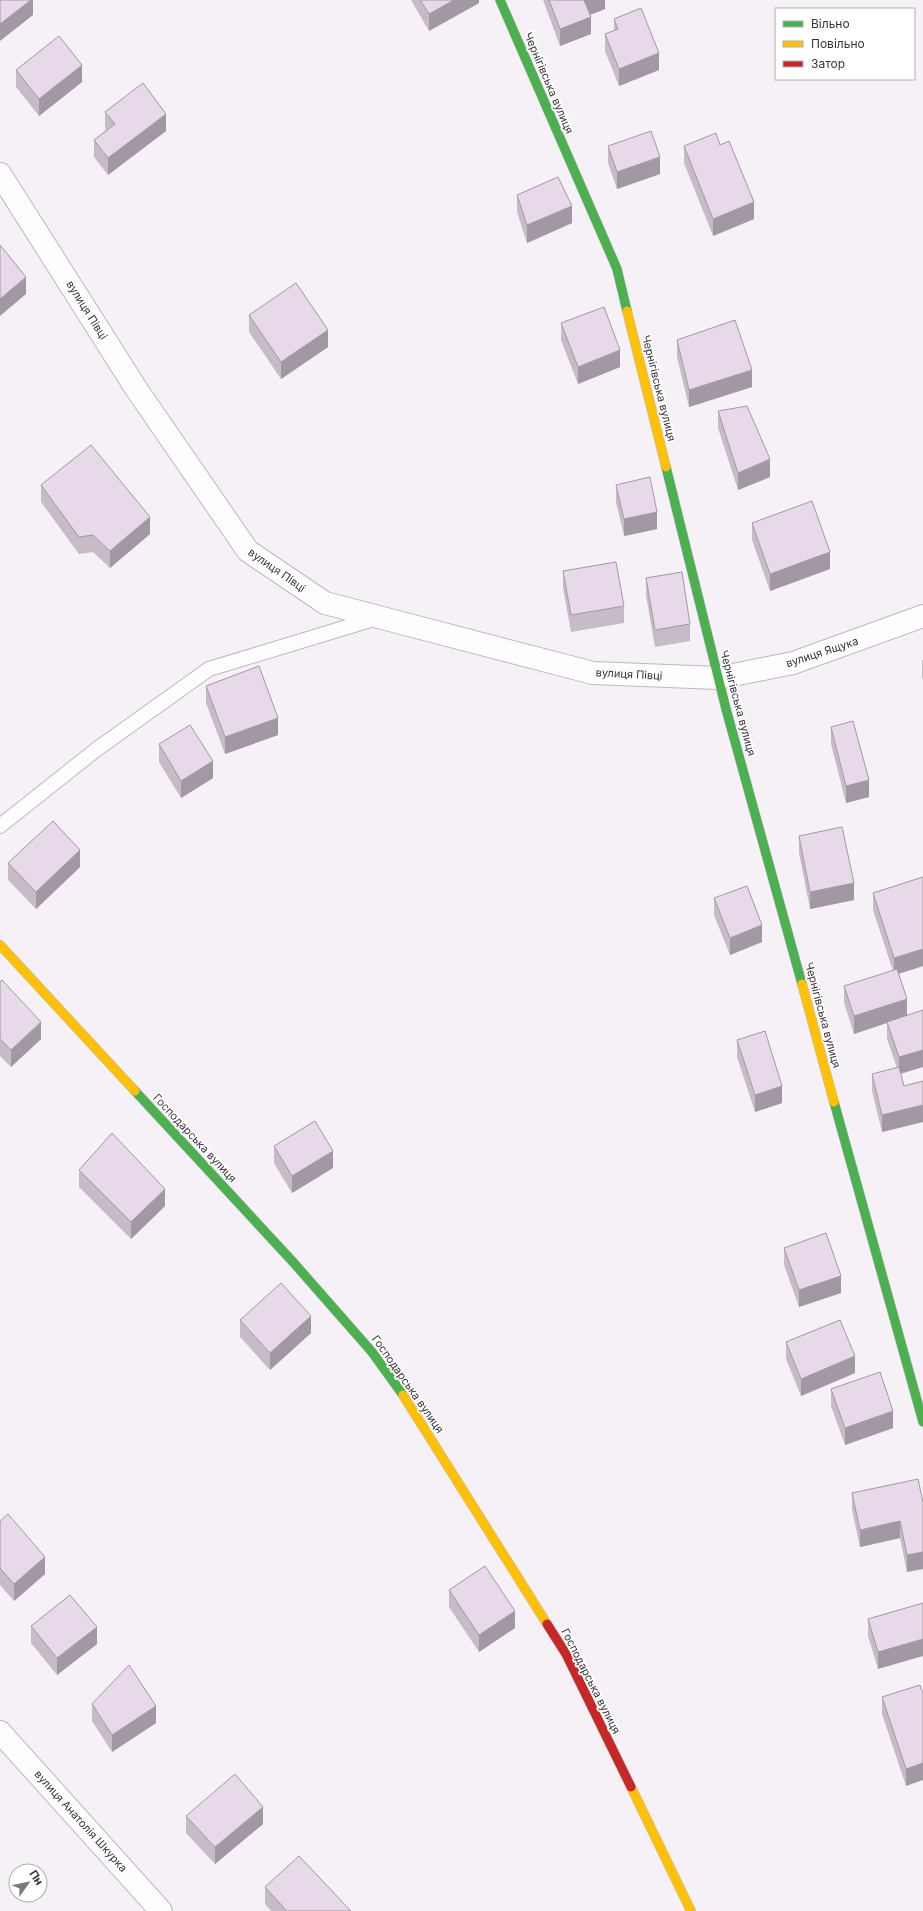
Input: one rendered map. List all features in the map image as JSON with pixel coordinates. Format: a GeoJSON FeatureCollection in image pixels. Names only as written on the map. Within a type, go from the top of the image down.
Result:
{"type":"FeatureCollection","features":[{"type":"Feature","properties":{"kind":"street","name":"Чернігівська вулиця"},"geometry":{"type":"LineString","coordinates":[[500,0],[617,269],[718,678],[923,1422]]}},
{"type":"Feature","properties":{"kind":"street","name":"вулиця Півці"},"geometry":{"type":"LineString","coordinates":[[0,174],[137,390],[248,551],[325,603],[593,673],[718,678]]}},
{"type":"Feature","properties":{"kind":"street","name":"вулиця Ящука"},"geometry":{"type":"LineString","coordinates":[[718,678],[793,663],[923,616]]}},
{"type":"Feature","properties":{"kind":"street","name":"Господарська вулиця"},"geometry":{"type":"LineString","coordinates":[[0,945],[293,1262],[377,1358],[415,1412],[566,1654],[691,1911]]}},
{"type":"Feature","properties":{"kind":"street","name":"вулиця Анатолія Шкурка"},"geometry":{"type":"LineString","coordinates":[[0,1732],[161,1911]]}},
{"type":"Feature","properties":{"kind":"lane"},"geometry":{"type":"LineString","coordinates":[[0,826],[97,749],[210,669],[379,617]]}},
{"type":"Feature","properties":{"kind":"building"},"geometry":{"type":"Polygon","coordinates":[[[0,0],[31,0],[0,24],[0,0]]]}},
{"type":"Feature","properties":{"kind":"building"},"geometry":{"type":"Polygon","coordinates":[[[420,0],[454,0],[429,14],[420,0]]]}},
{"type":"Feature","properties":{"kind":"building"},"geometry":{"type":"Polygon","coordinates":[[[549,0],[584,0],[591,17],[560,29],[549,0]]]}},
{"type":"Feature","properties":{"kind":"building"},"geometry":{"type":"Polygon","coordinates":[[[641,8],[659,53],[619,69],[605,34],[618,29],[614,19],[641,8]]]}},
{"type":"Feature","properties":{"kind":"building"},"geometry":{"type":"Polygon","coordinates":[[[59,36],[82,65],[39,99],[16,70],[59,36]]]}},
{"type":"Feature","properties":{"kind":"building"},"geometry":{"type":"Polygon","coordinates":[[[143,83],[166,114],[108,158],[94,140],[115,124],[105,112],[143,83]]]}},
{"type":"Feature","properties":{"kind":"building"},"geometry":{"type":"Polygon","coordinates":[[[651,131],[660,157],[617,172],[608,146],[651,131]]]}},
{"type":"Feature","properties":{"kind":"building"},"geometry":{"type":"Polygon","coordinates":[[[716,133],[720,145],[729,141],[754,202],[713,219],[684,146],[716,133]]]}},
{"type":"Feature","properties":{"kind":"building"},"geometry":{"type":"Polygon","coordinates":[[[558,177],[572,206],[527,225],[517,195],[558,177]]]}},
{"type":"Feature","properties":{"kind":"building"},"geometry":{"type":"Polygon","coordinates":[[[0,245],[26,277],[0,299],[0,245]]]}},
{"type":"Feature","properties":{"kind":"building"},"geometry":{"type":"Polygon","coordinates":[[[296,283],[328,330],[281,362],[249,315],[296,283]]]}},
{"type":"Feature","properties":{"kind":"building"},"geometry":{"type":"Polygon","coordinates":[[[604,307],[620,350],[578,367],[561,323],[604,307]]]}},
{"type":"Feature","properties":{"kind":"building"},"geometry":{"type":"Polygon","coordinates":[[[735,320],[752,370],[689,390],[677,340],[735,320]]]}},
{"type":"Feature","properties":{"kind":"building"},"geometry":{"type":"Polygon","coordinates":[[[747,406],[770,459],[738,473],[718,411],[747,406]]]}},
{"type":"Feature","properties":{"kind":"building"},"geometry":{"type":"Polygon","coordinates":[[[91,445],[150,517],[110,551],[93,535],[79,537],[41,485],[91,445]]]}},
{"type":"Feature","properties":{"kind":"building"},"geometry":{"type":"Polygon","coordinates":[[[650,477],[657,512],[624,519],[616,485],[650,477]]]}},
{"type":"Feature","properties":{"kind":"building"},"geometry":{"type":"Polygon","coordinates":[[[812,501],[830,552],[770,574],[752,523],[812,501]]]}},
{"type":"Feature","properties":{"kind":"building"},"geometry":{"type":"Polygon","coordinates":[[[616,562],[624,606],[571,615],[563,571],[616,562]]]}},
{"type":"Feature","properties":{"kind":"building"},"geometry":{"type":"Polygon","coordinates":[[[682,572],[690,624],[655,630],[646,578],[682,572]]]}},
{"type":"Feature","properties":{"kind":"building"},"geometry":{"type":"Polygon","coordinates":[[[259,666],[278,718],[225,737],[206,686],[259,666]]]}},
{"type":"Feature","properties":{"kind":"building"},"geometry":{"type":"Polygon","coordinates":[[[853,721],[869,780],[846,786],[831,727],[853,721]]]}},
{"type":"Feature","properties":{"kind":"building"},"geometry":{"type":"Polygon","coordinates":[[[190,725],[213,761],[181,781],[159,744],[190,725]]]}},
{"type":"Feature","properties":{"kind":"building"},"geometry":{"type":"Polygon","coordinates":[[[53,821],[80,850],[36,892],[8,863],[53,821]]]}},
{"type":"Feature","properties":{"kind":"building"},"geometry":{"type":"Polygon","coordinates":[[[842,827],[854,883],[810,892],[799,836],[842,827]]]}},
{"type":"Feature","properties":{"kind":"building"},"geometry":{"type":"Polygon","coordinates":[[[923,877],[923,949],[894,958],[873,893],[923,877]]]}},
{"type":"Feature","properties":{"kind":"building"},"geometry":{"type":"Polygon","coordinates":[[[747,886],[762,925],[730,938],[714,898],[747,886]]]}},
{"type":"Feature","properties":{"kind":"building"},"geometry":{"type":"Polygon","coordinates":[[[897,969],[907,999],[854,1016],[844,986],[897,969]]]}},
{"type":"Feature","properties":{"kind":"building"},"geometry":{"type":"Polygon","coordinates":[[[2,980],[41,1022],[11,1050],[0,1039],[0,982],[2,980]]]}},
{"type":"Feature","properties":{"kind":"building"},"geometry":{"type":"Polygon","coordinates":[[[923,1010],[923,1050],[899,1057],[887,1022],[923,1010]]]}},
{"type":"Feature","properties":{"kind":"building"},"geometry":{"type":"Polygon","coordinates":[[[765,1031],[782,1086],[755,1095],[737,1040],[765,1031]]]}},
{"type":"Feature","properties":{"kind":"building"},"geometry":{"type":"Polygon","coordinates":[[[899,1067],[904,1086],[923,1081],[923,1105],[882,1115],[872,1074],[899,1067]]]}},
{"type":"Feature","properties":{"kind":"building"},"geometry":{"type":"Polygon","coordinates":[[[315,1121],[333,1151],[292,1176],[274,1146],[315,1121]]]}},
{"type":"Feature","properties":{"kind":"building"},"geometry":{"type":"Polygon","coordinates":[[[112,1133],[165,1189],[131,1222],[79,1170],[112,1133]]]}},
{"type":"Feature","properties":{"kind":"building"},"geometry":{"type":"Polygon","coordinates":[[[826,1233],[841,1276],[799,1290],[784,1248],[826,1233]]]}},
{"type":"Feature","properties":{"kind":"building"},"geometry":{"type":"Polygon","coordinates":[[[281,1283],[311,1316],[270,1353],[240,1320],[281,1283]]]}},
{"type":"Feature","properties":{"kind":"building"},"geometry":{"type":"Polygon","coordinates":[[[840,1320],[855,1356],[801,1379],[786,1342],[840,1320]]]}},
{"type":"Feature","properties":{"kind":"building"},"geometry":{"type":"Polygon","coordinates":[[[880,1372],[893,1411],[845,1428],[831,1389],[880,1372]]]}},
{"type":"Feature","properties":{"kind":"building"},"geometry":{"type":"Polygon","coordinates":[[[918,1479],[923,1503],[923,1552],[907,1555],[900,1521],[860,1530],[852,1493],[918,1479]]]}},
{"type":"Feature","properties":{"kind":"building"},"geometry":{"type":"Polygon","coordinates":[[[8,1514],[45,1557],[14,1584],[0,1568],[0,1521],[8,1514]]]}},
{"type":"Feature","properties":{"kind":"building"},"geometry":{"type":"Polygon","coordinates":[[[485,1566],[515,1611],[479,1635],[449,1590],[485,1566]]]}},
{"type":"Feature","properties":{"kind":"building"},"geometry":{"type":"Polygon","coordinates":[[[70,1595],[97,1627],[57,1658],[31,1626],[70,1595]]]}},
{"type":"Feature","properties":{"kind":"building"},"geometry":{"type":"Polygon","coordinates":[[[923,1603],[923,1639],[878,1652],[868,1619],[923,1603]]]}},
{"type":"Feature","properties":{"kind":"building"},"geometry":{"type":"Polygon","coordinates":[[[129,1665],[156,1706],[112,1735],[92,1704],[129,1665]]]}},
{"type":"Feature","properties":{"kind":"building"},"geometry":{"type":"Polygon","coordinates":[[[920,1685],[923,1693],[923,1763],[906,1769],[882,1697],[920,1685]]]}},
{"type":"Feature","properties":{"kind":"building"},"geometry":{"type":"Polygon","coordinates":[[[235,1774],[263,1807],[215,1847],[186,1816],[235,1774]]]}},
{"type":"Feature","properties":{"kind":"building"},"geometry":{"type":"Polygon","coordinates":[[[299,1856],[351,1911],[287,1911],[265,1887],[299,1856]]]}},
{"type":"Feature","properties":{"kind":"traffic: fast"},"geometry":{"type":"LineString","coordinates":[[500,0],[617,269],[627,311]]}},
{"type":"Feature","properties":{"kind":"traffic: fast"},"geometry":{"type":"LineString","coordinates":[[666,467],[726,709],[802,984]]}},
{"type":"Feature","properties":{"kind":"traffic: fast"},"geometry":{"type":"LineString","coordinates":[[135,1091],[293,1262],[372,1352],[403,1395]]}},
{"type":"Feature","properties":{"kind":"traffic: fast"},"geometry":{"type":"LineString","coordinates":[[834,1102],[923,1422]]}},
{"type":"Feature","properties":{"kind":"traffic: slow"},"geometry":{"type":"LineString","coordinates":[[627,311],[666,467]]}},
{"type":"Feature","properties":{"kind":"traffic: slow"},"geometry":{"type":"LineString","coordinates":[[0,945],[135,1091]]}},
{"type":"Feature","properties":{"kind":"traffic: slow"},"geometry":{"type":"LineString","coordinates":[[802,984],[834,1102]]}},
{"type":"Feature","properties":{"kind":"traffic: slow"},"geometry":{"type":"LineString","coordinates":[[403,1395],[547,1624]]}},
{"type":"Feature","properties":{"kind":"traffic: slow"},"geometry":{"type":"LineString","coordinates":[[631,1787],[691,1911]]}},
{"type":"Feature","properties":{"kind":"traffic: jam"},"geometry":{"type":"LineString","coordinates":[[547,1624],[566,1654],[631,1787]]}}]}
